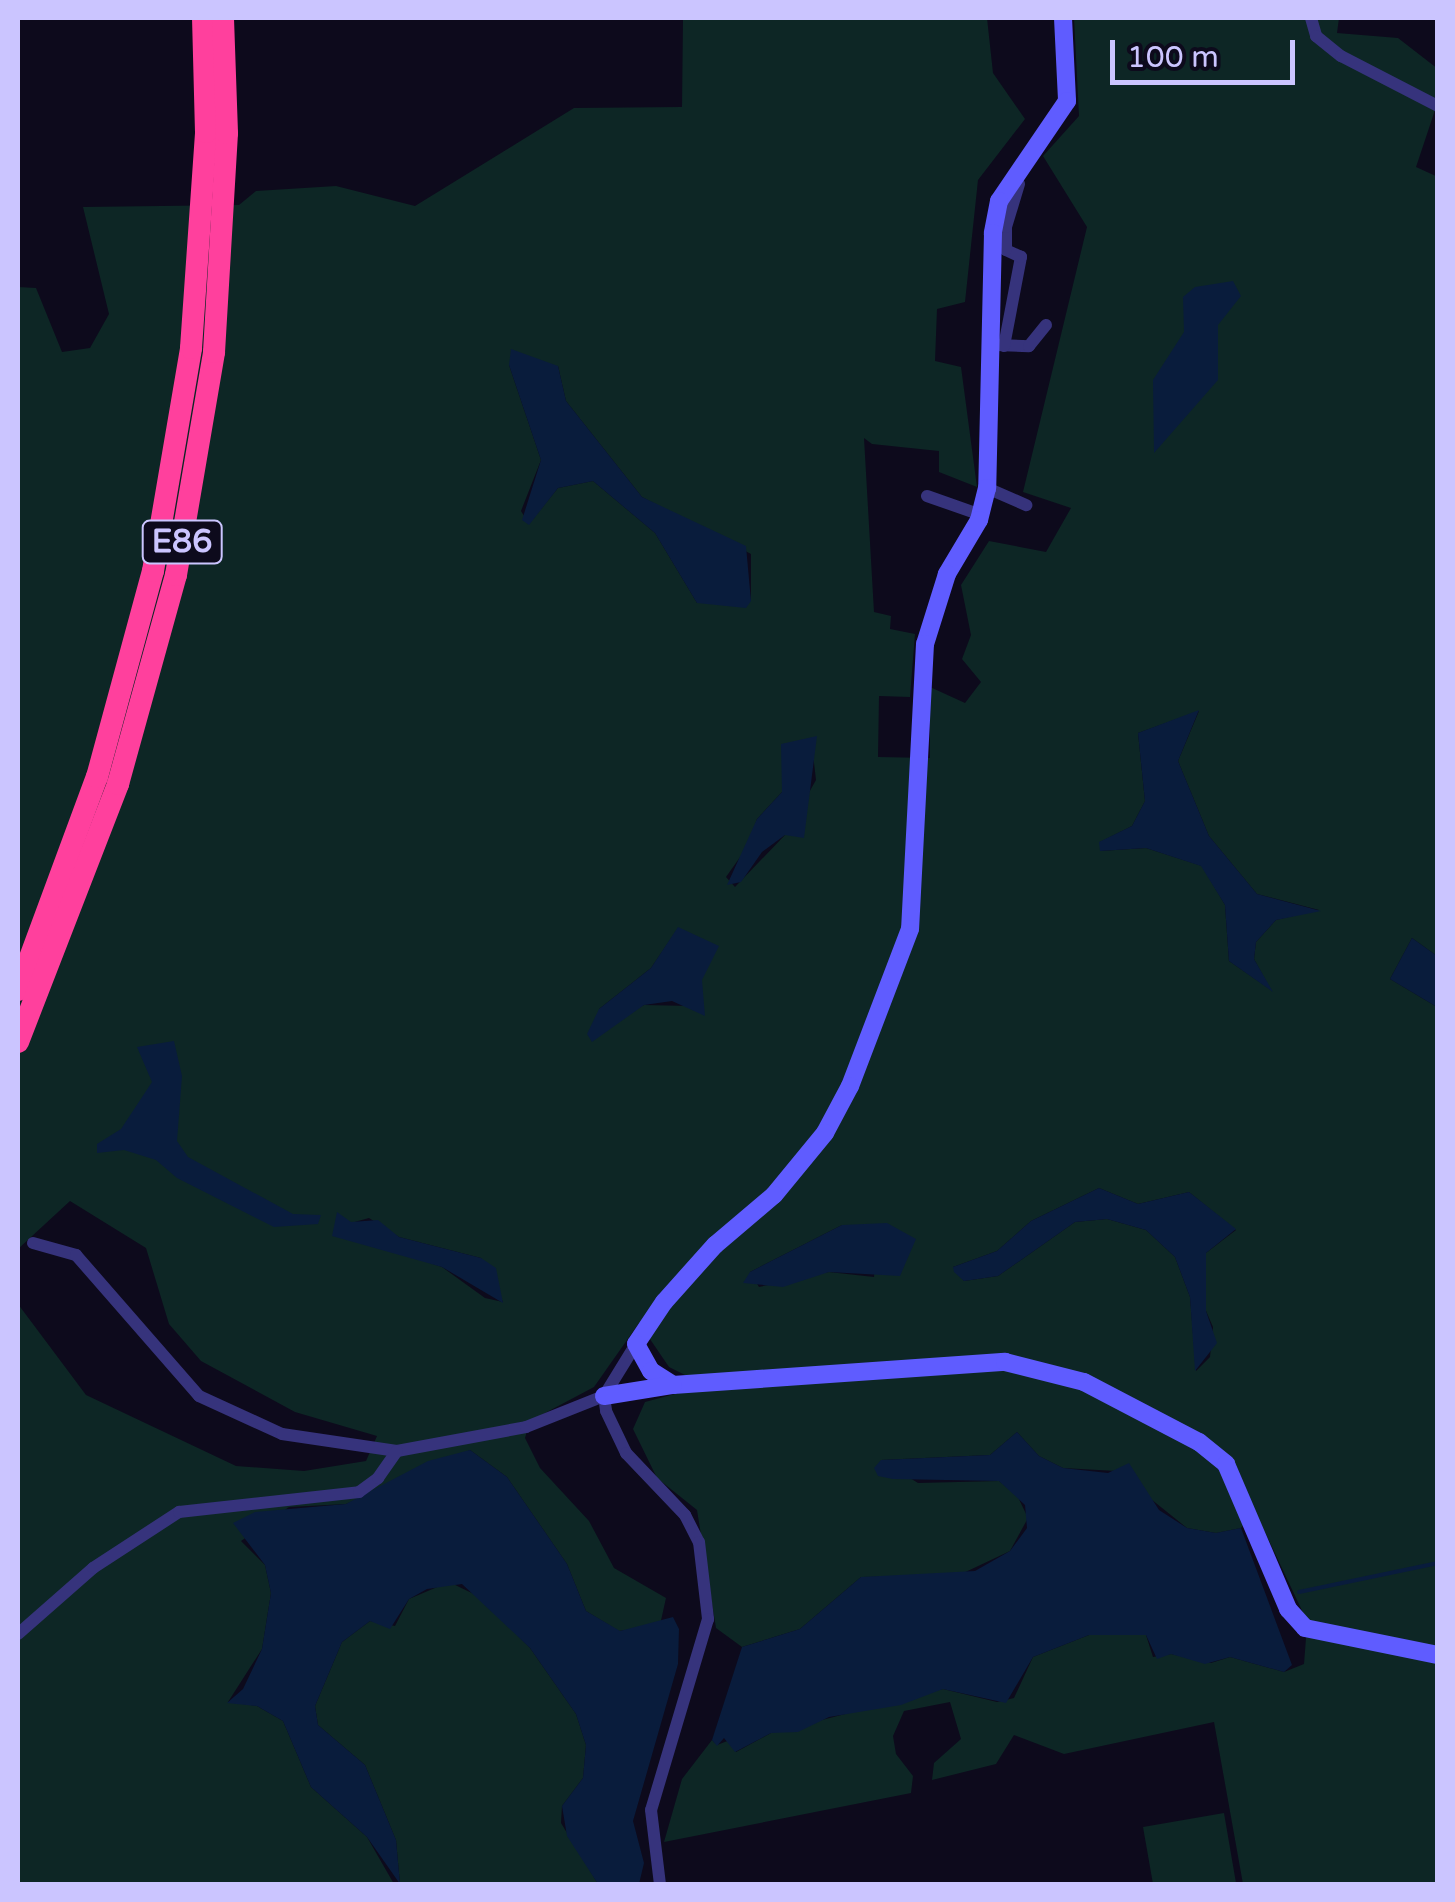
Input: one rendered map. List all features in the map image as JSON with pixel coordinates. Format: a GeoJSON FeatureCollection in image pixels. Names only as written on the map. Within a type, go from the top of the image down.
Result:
{"type":"FeatureCollection","features":[{"type":"Feature","properties":{"kind":"highway","name":"E86"},"geometry":{"type":"LineString","coordinates":[[18,990],[97,777],[157,552],[196,290],[206,132],[204,18]]}},
{"type":"Feature","properties":{"kind":"highway","name":"E86"},"geometry":{"type":"LineString","coordinates":[[18,1042],[118,784],[176,575],[218,312],[227,133],[224,18]]}},
{"type":"Feature","properties":{"kind":"street"},"geometry":{"type":"LineString","coordinates":[[604,1396],[636,1344],[715,1245],[806,1160],[858,1069],[910,929],[925,644],[947,574],[981,515],[987,488],[999,202],[1067,101],[1063,18]]}},
{"type":"Feature","properties":{"kind":"street"},"geometry":{"type":"LineString","coordinates":[[1311,18],[1316,36],[1341,56],[1438,106]]}},
{"type":"Feature","properties":{"kind":"street"},"geometry":{"type":"LineString","coordinates":[[996,345],[1020,257],[1006,250],[1006,228],[1028,158]]}},
{"type":"Feature","properties":{"kind":"street"},"geometry":{"type":"LineString","coordinates":[[996,345],[1030,346],[1046,325]]}},
{"type":"Feature","properties":{"kind":"street"},"geometry":{"type":"LineString","coordinates":[[987,488],[1026,505]]}},
{"type":"Feature","properties":{"kind":"street"},"geometry":{"type":"LineString","coordinates":[[927,496],[981,515]]}},
{"type":"Feature","properties":{"kind":"street"},"geometry":{"type":"LineString","coordinates":[[33,1243],[76,1255],[199,1396],[282,1434],[396,1451],[526,1428],[604,1396],[674,1385],[960,1363],[1041,1366],[1165,1424],[1226,1464],[1288,1608],[1305,1628],[1438,1655]]}},
{"type":"Feature","properties":{"kind":"street"},"geometry":{"type":"LineString","coordinates":[[636,1344],[650,1371],[674,1385]]}},
{"type":"Feature","properties":{"kind":"street"},"geometry":{"type":"LineString","coordinates":[[604,1396],[626,1453],[684,1515],[699,1542],[704,1578],[708,1619],[651,1810],[660,1884]]}},
{"type":"Feature","properties":{"kind":"street"},"geometry":{"type":"LineString","coordinates":[[18,1634],[94,1568],[179,1512],[329,1500],[378,1478],[396,1451]]}},
{"type":"Feature","properties":{"kind":"green space"},"geometry":{"type":"Polygon","coordinates":[[[683,18],[987,18],[993,73],[1025,119],[978,180],[965,302],[937,309],[935,361],[961,367],[977,487],[939,472],[939,451],[872,444],[864,438],[874,612],[891,616],[890,629],[915,634],[910,697],[879,696],[878,757],[930,758],[930,687],[965,703],[981,682],[962,659],[971,635],[961,585],[989,541],[1046,552],[1071,508],[1023,492],[1087,227],[1043,156],[1079,116],[1074,18],[1339,18],[1337,33],[1398,38],[1438,69],[1437,104],[1416,167],[1438,177],[1437,956],[1412,938],[1390,979],[1437,1007],[1437,1884],[1243,1884],[1214,1722],[1064,1754],[1014,1735],[996,1764],[932,1780],[934,1763],[961,1739],[950,1702],[904,1711],[893,1736],[896,1754],[913,1776],[911,1793],[664,1842],[682,1779],[712,1740],[717,1745],[730,1740],[736,1752],[771,1733],[943,1689],[997,1702],[1014,1698],[1033,1657],[1089,1635],[1146,1635],[1153,1657],[1171,1654],[1211,1663],[1230,1657],[1284,1672],[1304,1664],[1305,1617],[1255,1511],[1241,1528],[1216,1533],[1187,1528],[1116,1471],[1063,1468],[1039,1456],[1017,1432],[990,1455],[881,1460],[918,1483],[999,1481],[1017,1495],[1028,1518],[1010,1551],[957,1576],[861,1577],[800,1629],[742,1647],[716,1628],[697,1510],[657,1478],[633,1429],[645,1402],[686,1391],[691,1378],[669,1367],[639,1323],[594,1387],[530,1421],[525,1438],[540,1468],[589,1521],[614,1568],[666,1598],[660,1625],[619,1631],[586,1611],[567,1564],[507,1477],[470,1450],[346,1504],[289,1507],[241,1541],[265,1565],[271,1593],[262,1649],[228,1702],[257,1706],[283,1721],[311,1787],[367,1837],[394,1884],[18,1884],[18,1304],[86,1395],[236,1466],[304,1471],[366,1461],[377,1436],[295,1412],[201,1361],[169,1324],[146,1248],[70,1201],[18,1249],[18,287],[36,288],[62,352],[90,348],[109,314],[83,207],[239,205],[256,191],[336,186],[415,206],[574,108],[682,107],[683,18]],[[509,365],[541,460],[521,511],[529,524],[558,488],[593,481],[655,533],[697,603],[751,601],[751,554],[642,497],[566,401],[558,366],[509,365]],[[1199,711],[1138,733],[1145,801],[1132,826],[1100,842],[1100,851],[1146,848],[1202,866],[1225,905],[1229,961],[1271,990],[1254,959],[1256,942],[1276,920],[1319,910],[1257,894],[1209,836],[1178,761],[1199,711]],[[813,754],[786,764],[782,792],[757,819],[748,846],[726,877],[735,887],[785,835],[816,780],[813,754]],[[678,928],[651,968],[599,1009],[604,1028],[644,1005],[690,1006],[678,928]],[[1099,1188],[1031,1221],[997,1251],[953,1267],[964,1281],[998,1276],[1075,1222],[1107,1219],[1146,1230],[1175,1257],[1190,1297],[1196,1371],[1210,1357],[1213,1327],[1206,1311],[1206,1253],[1236,1230],[1189,1192],[1138,1204],[1099,1188]],[[369,1218],[351,1223],[350,1236],[442,1267],[485,1298],[503,1302],[481,1258],[399,1237],[369,1218]],[[842,1225],[750,1272],[759,1287],[829,1272],[874,1277],[878,1225],[842,1225]]]}},
{"type":"Feature","properties":{"kind":"green space"},"geometry":{"type":"Polygon","coordinates":[[[449,1582],[480,1597],[530,1648],[576,1714],[586,1745],[583,1778],[562,1806],[561,1823],[598,1884],[400,1884],[396,1840],[365,1765],[318,1725],[315,1706],[342,1642],[370,1621],[395,1626],[409,1599],[449,1582]]]}},
{"type":"Feature","properties":{"kind":"green space"},"geometry":{"type":"Polygon","coordinates":[[[1224,1813],[1236,1883],[1153,1884],[1143,1827],[1224,1813]]]}},
{"type":"Feature","properties":{"kind":"water"},"geometry":{"type":"Polygon","coordinates":[[[1233,281],[1241,296],[1218,325],[1218,380],[1154,453],[1153,380],[1184,332],[1183,297],[1195,287],[1233,281]]]}},
{"type":"Feature","properties":{"kind":"water"},"geometry":{"type":"Polygon","coordinates":[[[511,349],[558,366],[566,401],[642,497],[746,546],[751,601],[746,608],[697,603],[655,533],[593,481],[558,488],[529,525],[522,520],[541,460],[509,365],[511,349]]]}},
{"type":"Feature","properties":{"kind":"water"},"geometry":{"type":"Polygon","coordinates":[[[1199,710],[1178,761],[1209,836],[1257,894],[1321,911],[1276,920],[1256,942],[1254,959],[1273,992],[1229,961],[1225,905],[1201,866],[1146,848],[1100,851],[1099,842],[1132,826],[1145,801],[1138,733],[1199,710]]]}},
{"type":"Feature","properties":{"kind":"water"},"geometry":{"type":"Polygon","coordinates":[[[817,736],[804,838],[785,835],[762,852],[741,882],[727,885],[757,819],[782,792],[781,744],[817,736]]]}},
{"type":"Feature","properties":{"kind":"water"},"geometry":{"type":"Polygon","coordinates":[[[678,927],[719,946],[702,980],[705,1016],[672,1001],[644,1005],[592,1042],[587,1034],[599,1009],[651,968],[678,927]]]}},
{"type":"Feature","properties":{"kind":"water"},"geometry":{"type":"Polygon","coordinates":[[[1412,938],[1437,956],[1437,1007],[1390,979],[1412,938]]]}},
{"type":"Feature","properties":{"kind":"water"},"geometry":{"type":"Polygon","coordinates":[[[174,1041],[182,1076],[177,1141],[188,1157],[293,1214],[321,1215],[318,1224],[274,1227],[177,1178],[156,1160],[124,1150],[97,1153],[97,1144],[121,1129],[152,1082],[137,1047],[174,1041]]]}},
{"type":"Feature","properties":{"kind":"water"},"geometry":{"type":"Polygon","coordinates":[[[1099,1188],[1138,1204],[1189,1192],[1236,1229],[1206,1253],[1206,1311],[1217,1343],[1195,1371],[1190,1297],[1175,1257],[1146,1230],[1107,1219],[1075,1222],[998,1276],[964,1281],[954,1272],[953,1267],[997,1251],[1031,1221],[1099,1188]]]}},
{"type":"Feature","properties":{"kind":"water"},"geometry":{"type":"Polygon","coordinates":[[[337,1212],[351,1222],[378,1220],[399,1237],[481,1258],[496,1268],[503,1303],[442,1267],[332,1236],[337,1212]]]}},
{"type":"Feature","properties":{"kind":"water"},"geometry":{"type":"Polygon","coordinates":[[[887,1223],[916,1239],[900,1276],[829,1272],[783,1287],[743,1283],[750,1272],[842,1225],[887,1223]]]}},
{"type":"Feature","properties":{"kind":"water"},"geometry":{"type":"Polygon","coordinates":[[[1017,1432],[1039,1456],[1063,1468],[1108,1473],[1129,1463],[1159,1510],[1187,1528],[1216,1533],[1241,1528],[1292,1665],[1284,1672],[1230,1657],[1205,1664],[1171,1654],[1157,1659],[1146,1635],[1089,1635],[1033,1657],[1006,1703],[943,1689],[901,1705],[829,1717],[798,1732],[771,1733],[735,1752],[724,1738],[717,1746],[712,1740],[742,1647],[800,1629],[861,1577],[975,1571],[1010,1551],[1027,1528],[1025,1505],[999,1481],[893,1479],[878,1476],[874,1468],[881,1460],[990,1455],[1017,1432]]]}},
{"type":"Feature","properties":{"kind":"water"},"geometry":{"type":"Polygon","coordinates":[[[470,1450],[507,1477],[567,1564],[586,1611],[620,1631],[673,1617],[679,1629],[678,1664],[633,1821],[644,1863],[639,1884],[598,1884],[567,1836],[562,1806],[583,1778],[586,1745],[576,1714],[530,1648],[462,1584],[427,1589],[409,1599],[390,1629],[370,1621],[342,1642],[315,1706],[318,1725],[365,1765],[396,1840],[400,1884],[367,1837],[311,1787],[283,1721],[257,1706],[227,1703],[243,1689],[262,1649],[271,1593],[265,1565],[233,1523],[255,1512],[346,1504],[428,1461],[470,1450]]]}},
{"type":"Feature","properties":{"kind":"waterway"},"geometry":{"type":"LineString","coordinates":[[1299,1592],[1438,1563]]}}]}
